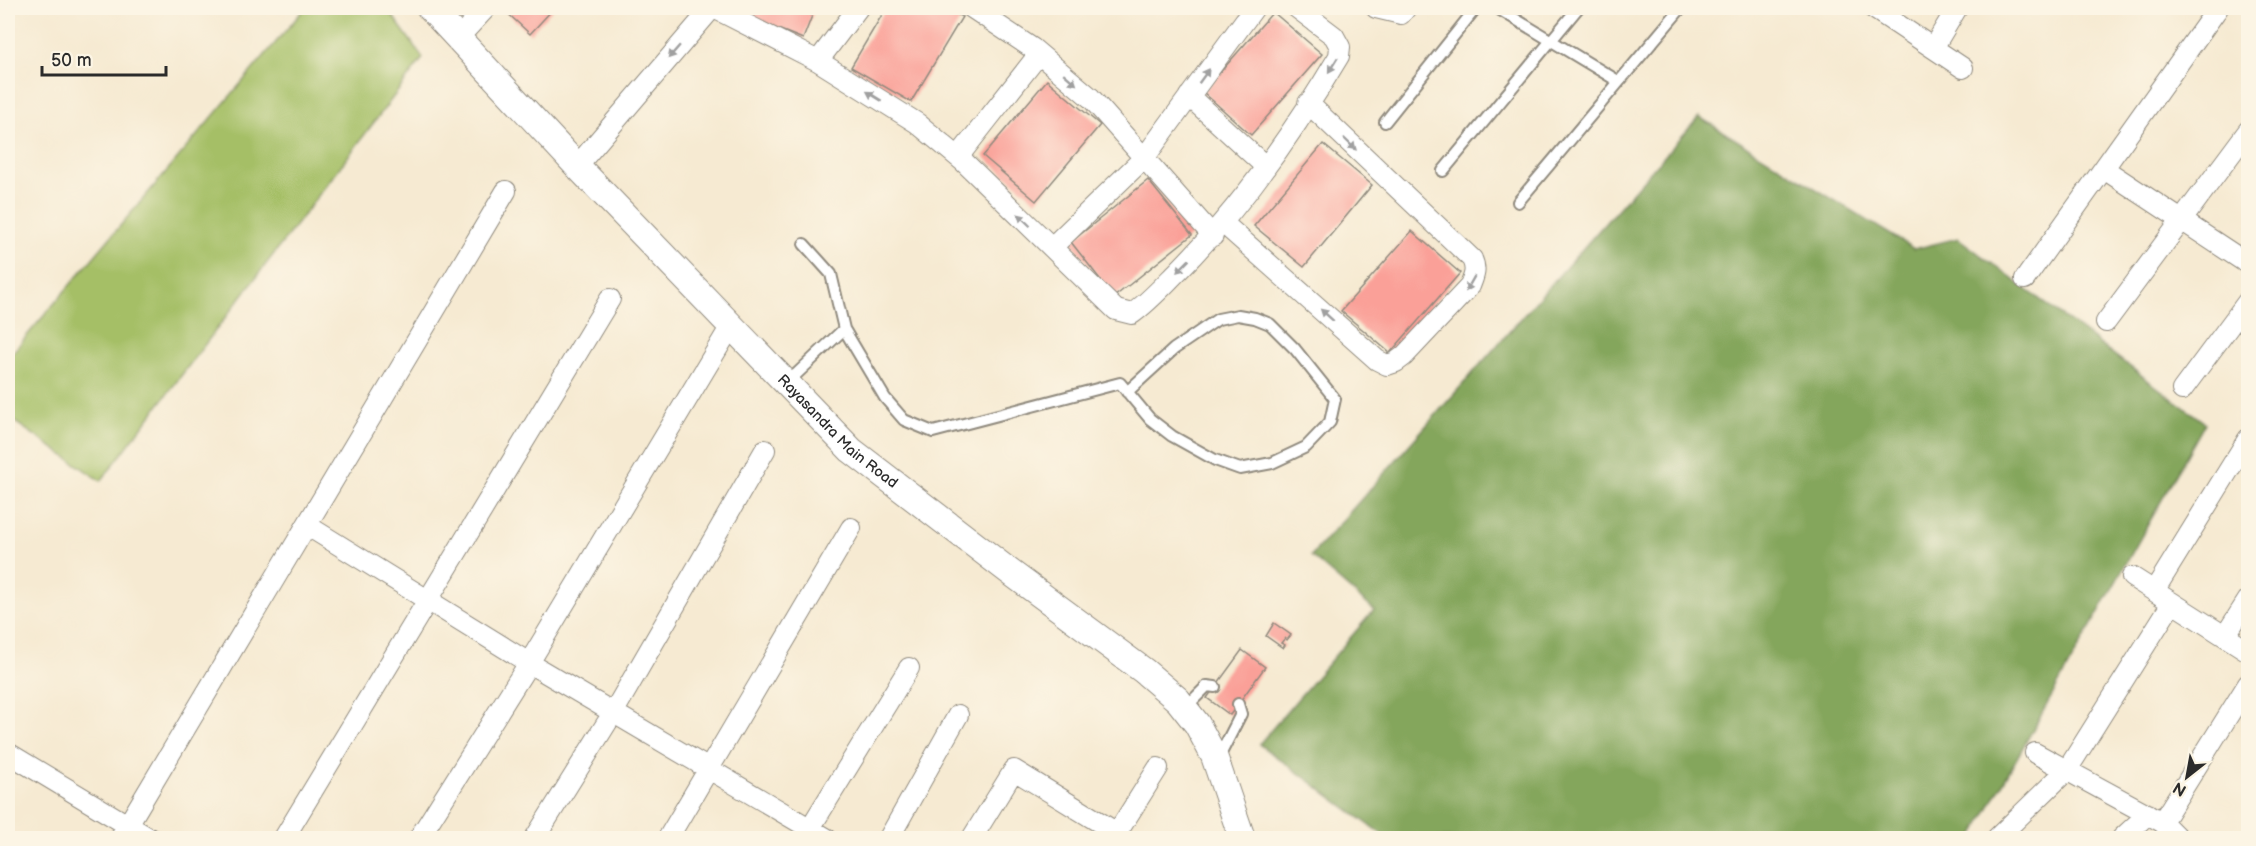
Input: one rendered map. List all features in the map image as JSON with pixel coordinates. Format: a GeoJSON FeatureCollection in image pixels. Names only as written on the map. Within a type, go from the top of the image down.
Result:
{"type":"FeatureCollection","features":[{"type":"Feature","properties":{"kind":"street"},"geometry":{"type":"LineString","coordinates":[[459,37],[486,8]]}},
{"type":"Feature","properties":{"kind":"street"},"geometry":{"type":"LineString","coordinates":[[577,166],[713,8],[818,61],[917,123],[958,157],[1116,310],[1132,314],[1147,303],[1218,229],[1266,167],[1339,56],[1340,47],[1334,36],[1297,8]]}},
{"type":"Feature","properties":{"kind":"street"},"geometry":{"type":"LineString","coordinates":[[818,61],[858,8]]}},
{"type":"Feature","properties":{"kind":"street"},"geometry":{"type":"LineString","coordinates":[[972,8],[1039,54],[1091,98],[1144,157],[1218,229],[1377,360],[1387,365],[1404,356],[1470,286],[1475,276],[1475,267],[1472,259],[1308,103]]}},
{"type":"Feature","properties":{"kind":"street"},"geometry":{"type":"LineString","coordinates":[[1052,247],[1144,157],[1254,8]]}},
{"type":"Feature","properties":{"kind":"street"},"geometry":{"type":"LineString","coordinates":[[1376,8],[1401,14],[1406,8]]}},
{"type":"Feature","properties":{"kind":"street"},"geometry":{"type":"LineString","coordinates":[[1873,8],[1963,68]]}},
{"type":"Feature","properties":{"kind":"street"},"geometry":{"type":"LineString","coordinates":[[1933,48],[1957,8]]}},
{"type":"Feature","properties":{"kind":"street"},"geometry":{"type":"LineString","coordinates":[[2025,279],[2218,8]]}},
{"type":"Feature","properties":{"kind":"street","name":"Rayasandra Main Road"},"geometry":{"type":"LineString","coordinates":[[434,9],[577,166],[851,450],[1144,671],[1178,700],[1197,724],[1216,763],[1242,838]]}},
{"type":"Feature","properties":{"kind":"street"},"geometry":{"type":"LineString","coordinates":[[958,157],[1039,54]]}},
{"type":"Feature","properties":{"kind":"street"},"geometry":{"type":"LineString","coordinates":[[1190,96],[1266,167]]}},
{"type":"Feature","properties":{"kind":"street"},"geometry":{"type":"LineString","coordinates":[[2106,322],[2248,131]]}},
{"type":"Feature","properties":{"kind":"street"},"geometry":{"type":"LineString","coordinates":[[2104,169],[2248,264]]}},
{"type":"Feature","properties":{"kind":"street"},"geometry":{"type":"LineString","coordinates":[[124,832],[506,192]]}},
{"type":"Feature","properties":{"kind":"street"},"geometry":{"type":"LineString","coordinates":[[284,838],[610,299]]}},
{"type":"Feature","properties":{"kind":"street"},"geometry":{"type":"LineString","coordinates":[[2182,390],[2248,301]]}},
{"type":"Feature","properties":{"kind":"street"},"geometry":{"type":"LineString","coordinates":[[419,838],[529,663],[731,326]]}},
{"type":"Feature","properties":{"kind":"street"},"geometry":{"type":"LineString","coordinates":[[2154,591],[2248,439]]}},
{"type":"Feature","properties":{"kind":"street"},"geometry":{"type":"LineString","coordinates":[[535,838],[613,712],[765,450]]}},
{"type":"Feature","properties":{"kind":"street"},"geometry":{"type":"LineString","coordinates":[[308,526],[813,835],[909,668]]}},
{"type":"Feature","properties":{"kind":"street"},"geometry":{"type":"LineString","coordinates":[[668,838],[851,528]]}},
{"type":"Feature","properties":{"kind":"street"},"geometry":{"type":"LineString","coordinates":[[2132,577],[2248,651]]}},
{"type":"Feature","properties":{"kind":"street"},"geometry":{"type":"LineString","coordinates":[[2225,636],[2248,600]]}},
{"type":"Feature","properties":{"kind":"street"},"geometry":{"type":"LineString","coordinates":[[1997,838],[2067,770],[2172,603]]}},
{"type":"Feature","properties":{"kind":"street"},"geometry":{"type":"LineString","coordinates":[[2122,838],[2155,818],[2248,684]]}},
{"type":"Feature","properties":{"kind":"street"},"geometry":{"type":"LineString","coordinates":[[889,838],[958,715]]}},
{"type":"Feature","properties":{"kind":"street"},"geometry":{"type":"LineString","coordinates":[[8,753],[124,832],[149,838]]}},
{"type":"Feature","properties":{"kind":"street"},"geometry":{"type":"LineString","coordinates":[[2035,753],[2155,818],[2178,838]]}},
{"type":"Feature","properties":{"kind":"street"},"geometry":{"type":"LineString","coordinates":[[972,838],[1014,770],[1115,836],[1158,768]]}},
{"type":"Feature","properties":{"kind":"lane"},"geometry":{"type":"LineString","coordinates":[[1385,122],[1476,8]]}},
{"type":"Feature","properties":{"kind":"lane"},"geometry":{"type":"LineString","coordinates":[[1497,8],[1618,81]]}},
{"type":"Feature","properties":{"kind":"lane"},"geometry":{"type":"LineString","coordinates":[[1443,171],[1578,8]]}},
{"type":"Feature","properties":{"kind":"lane"},"geometry":{"type":"LineString","coordinates":[[1518,202],[1681,8]]}},
{"type":"Feature","properties":{"kind":"lane"},"geometry":{"type":"LineString","coordinates":[[804,244],[831,274],[844,330],[885,398],[904,420],[933,432],[1120,383],[1127,392],[1150,419],[1172,436],[1215,460],[1240,470],[1272,464],[1306,447],[1330,422],[1335,399],[1295,349],[1270,324],[1238,315],[1218,320],[1174,349],[1127,392]]}},
{"type":"Feature","properties":{"kind":"lane"},"geometry":{"type":"LineString","coordinates":[[786,383],[844,330]]}},
{"type":"Feature","properties":{"kind":"lane"},"geometry":{"type":"LineString","coordinates":[[1184,709],[1207,686],[1215,687]]}},
{"type":"Feature","properties":{"kind":"lane"},"geometry":{"type":"LineString","coordinates":[[1216,763],[1241,714],[1238,704]]}},
{"type":"Feature","properties":{"kind":"green space"},"geometry":{"type":"Polygon","coordinates":[[[305,8],[387,8],[423,58],[101,481],[8,417],[8,358],[305,8]]]}},
{"type":"Feature","properties":{"kind":"green space"},"geometry":{"type":"Polygon","coordinates":[[[1699,117],[1914,249],[1958,238],[2205,423],[1972,838],[1387,838],[1259,744],[1374,610],[1311,556],[1699,117]]]}},
{"type":"Feature","properties":{"kind":"building"},"geometry":{"type":"Polygon","coordinates":[[[502,8],[554,8],[530,34],[502,8]]]}},
{"type":"Feature","properties":{"kind":"building"},"geometry":{"type":"Polygon","coordinates":[[[740,8],[815,8],[803,39],[738,13],[740,8]]]}},
{"type":"Feature","properties":{"kind":"building"},"geometry":{"type":"Polygon","coordinates":[[[886,8],[946,8],[962,17],[911,102],[851,67],[886,8]]]}},
{"type":"Feature","properties":{"kind":"building"},"geometry":{"type":"Polygon","coordinates":[[[1273,12],[1322,54],[1251,135],[1203,92],[1273,12]]]}},
{"type":"Feature","properties":{"kind":"building"},"geometry":{"type":"Polygon","coordinates":[[[1047,80],[1100,125],[1036,201],[983,156],[1047,80]]]}},
{"type":"Feature","properties":{"kind":"building"},"geometry":{"type":"Polygon","coordinates":[[[1323,144],[1372,185],[1304,267],[1254,226],[1323,144]]]}},
{"type":"Feature","properties":{"kind":"building"},"geometry":{"type":"Polygon","coordinates":[[[1148,180],[1192,235],[1114,297],[1071,242],[1148,180]]]}},
{"type":"Feature","properties":{"kind":"building"},"geometry":{"type":"Polygon","coordinates":[[[1412,231],[1460,273],[1390,353],[1341,311],[1412,231]]]}},
{"type":"Feature","properties":{"kind":"building"},"geometry":{"type":"Polygon","coordinates":[[[1274,623],[1291,635],[1281,643],[1285,645],[1283,648],[1266,636],[1274,623]]]}},
{"type":"Feature","properties":{"kind":"building"},"geometry":{"type":"Polygon","coordinates":[[[1242,650],[1265,667],[1230,715],[1207,698],[1242,650]]]}}]}
